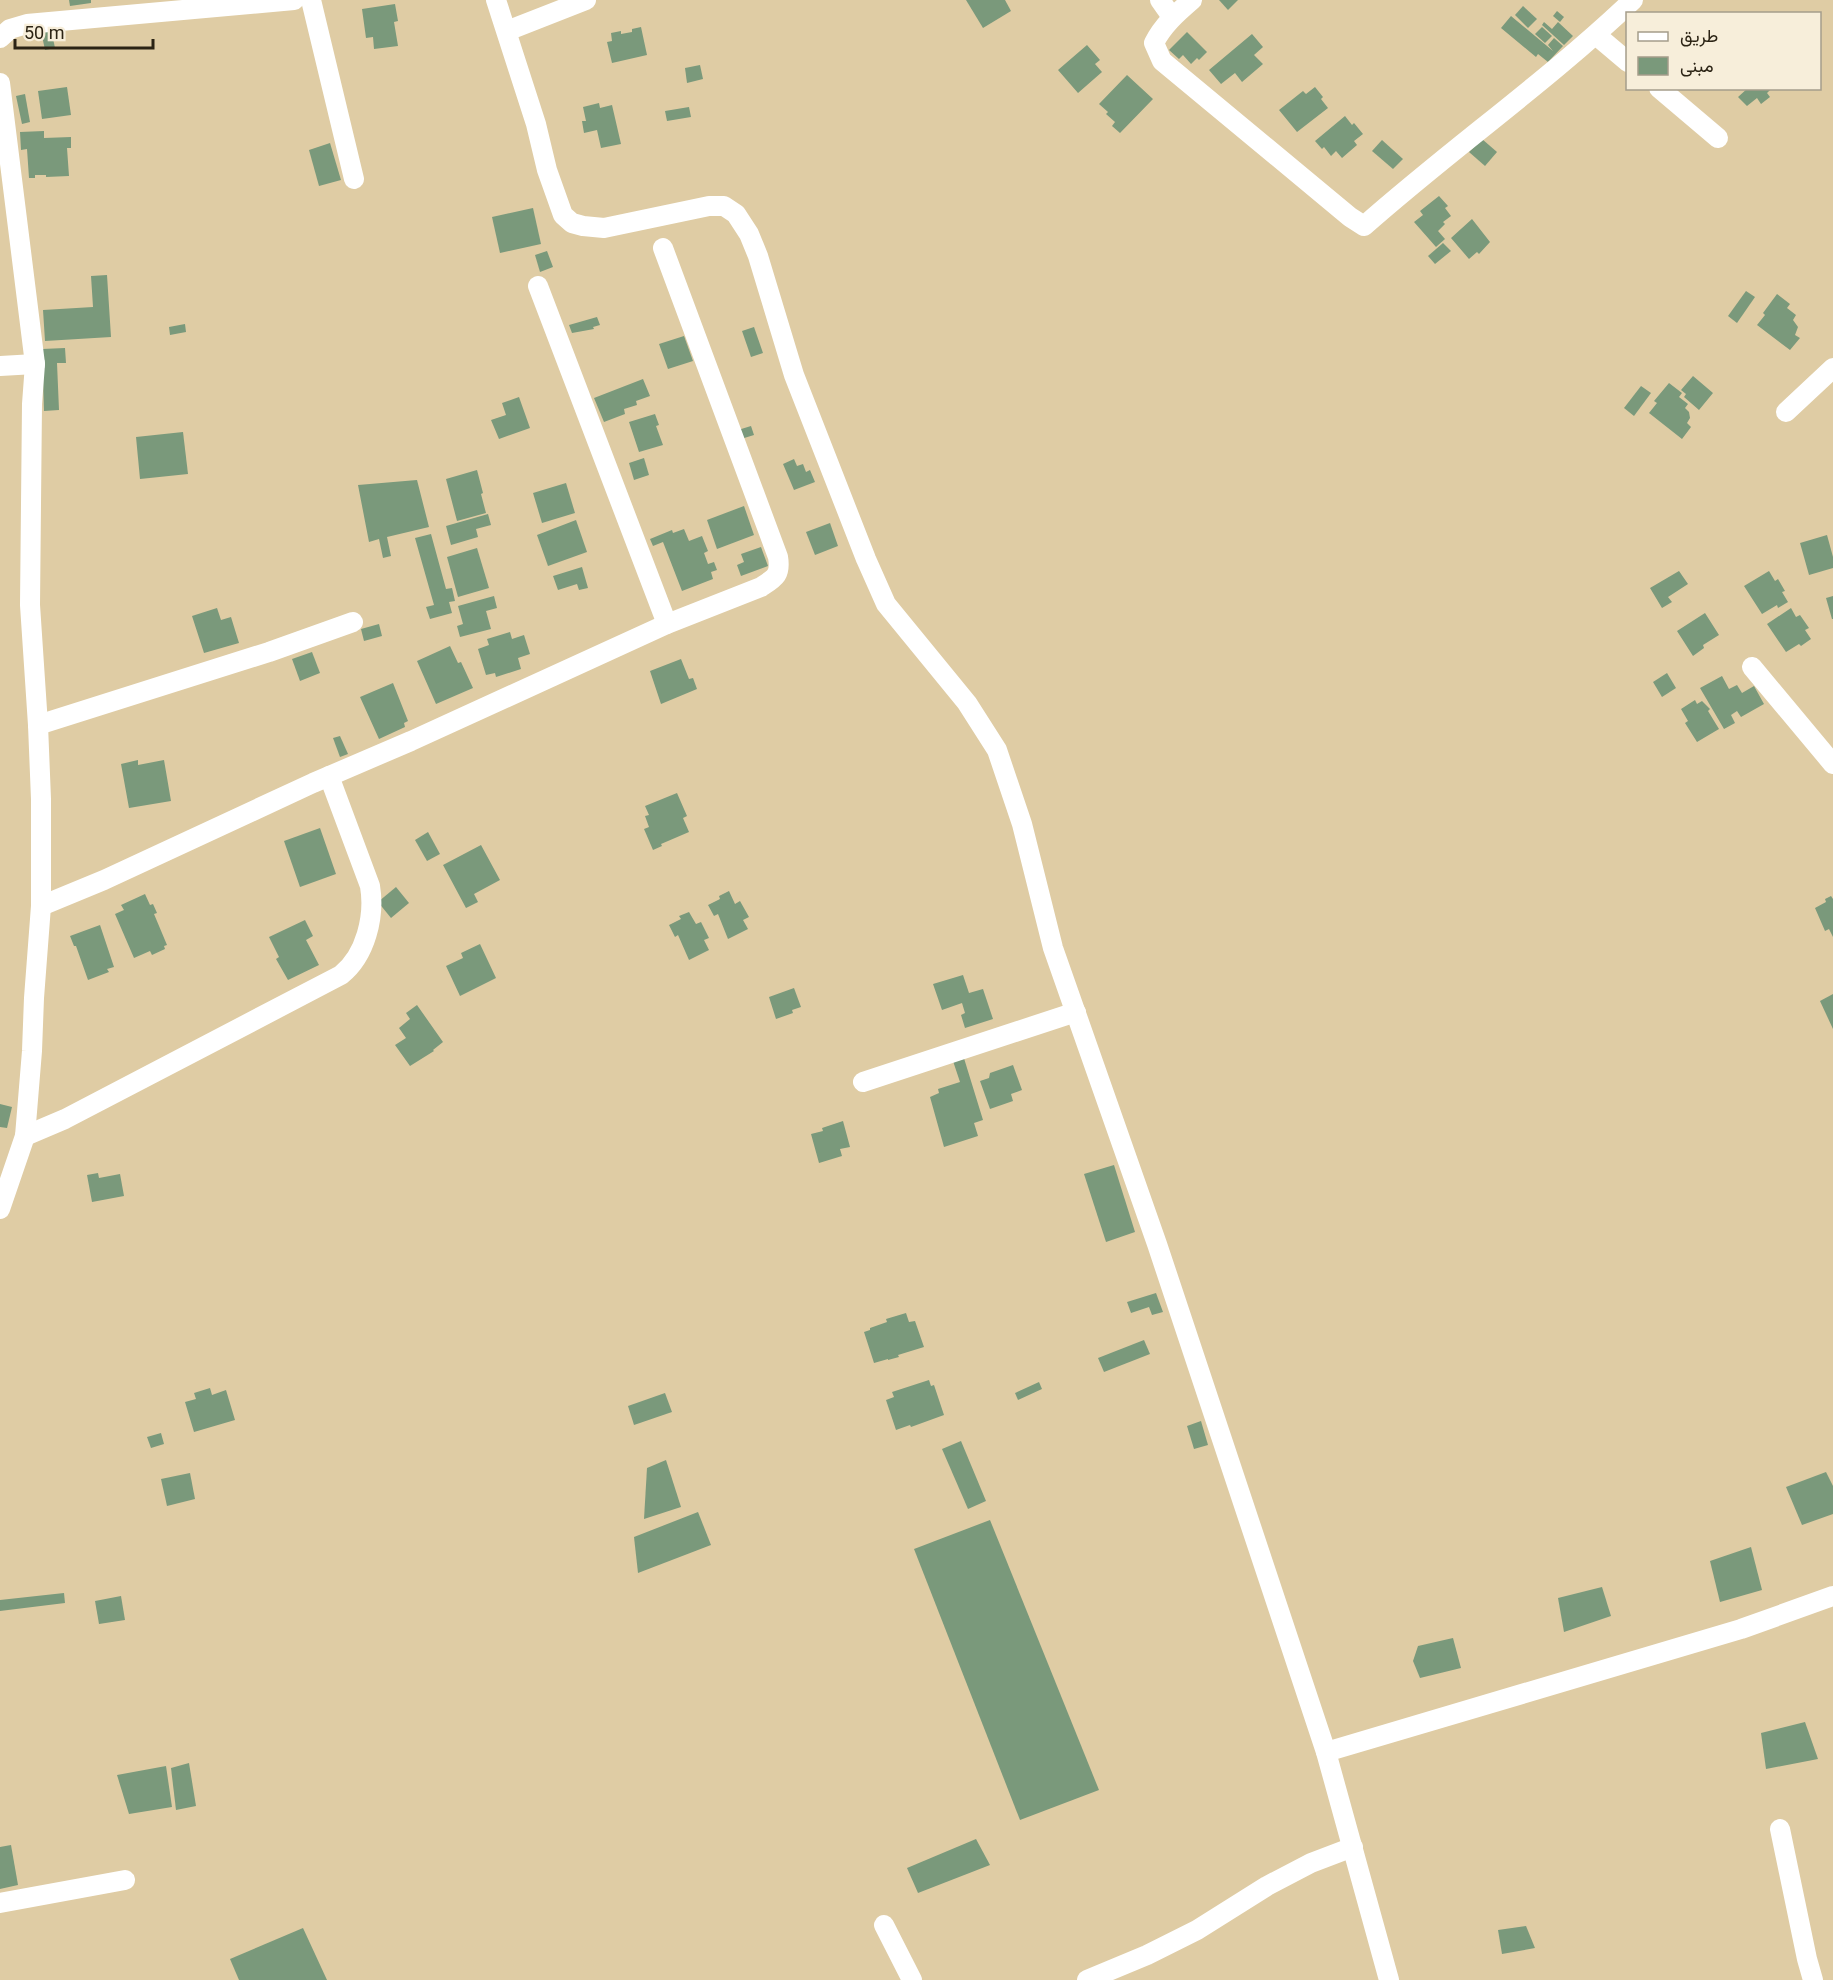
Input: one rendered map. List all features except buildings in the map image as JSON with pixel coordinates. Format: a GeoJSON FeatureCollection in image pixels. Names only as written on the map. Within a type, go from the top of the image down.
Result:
{"type":"FeatureCollection","features":[{"type":"Feature","properties":{"kind":"street"},"geometry":{"type":"LineString","coordinates":[[0,38],[10,29],[27,24],[294,0]]}},
{"type":"Feature","properties":{"kind":"street"},"geometry":{"type":"LineString","coordinates":[[310,0],[354,179]]}},
{"type":"Feature","properties":{"kind":"street"},"geometry":{"type":"LineString","coordinates":[[496,0],[536,124],[547,170],[563,215],[572,223],[604,228],[709,206],[724,206],[735,214],[749,234],[758,256],[794,375],[886,604],[967,703],[997,750],[1022,824],[1053,948],[1161,1255],[1326,1752],[1389,1980]]}},
{"type":"Feature","properties":{"kind":"street"},"geometry":{"type":"LineString","coordinates":[[507,31],[586,0]]}},
{"type":"Feature","properties":{"kind":"street"},"geometry":{"type":"LineString","coordinates":[[1160,0],[1172,17]]}},
{"type":"Feature","properties":{"kind":"street"},"geometry":{"type":"LineString","coordinates":[[1192,0],[1172,17],[1154,43],[1162,61],[1350,218],[1364,226],[1596,35],[1634,0]]}},
{"type":"Feature","properties":{"kind":"street"},"geometry":{"type":"LineString","coordinates":[[1596,35],[1626,60]]}},
{"type":"Feature","properties":{"kind":"street"},"geometry":{"type":"LineString","coordinates":[[0,83],[35,364],[32,404],[30,605],[41,799],[41,906],[25,1136],[0,1209]]}},
{"type":"Feature","properties":{"kind":"street"},"geometry":{"type":"LineString","coordinates":[[1661,90],[1718,138]]}},
{"type":"Feature","properties":{"kind":"street"},"geometry":{"type":"LineString","coordinates":[[41,906],[162,854],[667,624],[761,587],[775,578],[779,568],[778,557],[663,248]]}},
{"type":"Feature","properties":{"kind":"street"},"geometry":{"type":"LineString","coordinates":[[538,286],[667,624]]}},
{"type":"Feature","properties":{"kind":"street"},"geometry":{"type":"LineString","coordinates":[[0,366],[35,364]]}},
{"type":"Feature","properties":{"kind":"street"},"geometry":{"type":"LineString","coordinates":[[1786,412],[1833,368]]}},
{"type":"Feature","properties":{"kind":"street"},"geometry":{"type":"LineString","coordinates":[[38,725],[269,652],[353,622]]}},
{"type":"Feature","properties":{"kind":"street"},"geometry":{"type":"LineString","coordinates":[[1752,667],[1833,764]]}},
{"type":"Feature","properties":{"kind":"street"},"geometry":{"type":"LineString","coordinates":[[25,1136],[65,1119],[341,975],[350,968],[369,925],[372,899],[370,886],[329,776]]}},
{"type":"Feature","properties":{"kind":"street"},"geometry":{"type":"LineString","coordinates":[[863,1082],[1076,1012]]}},
{"type":"Feature","properties":{"kind":"street"},"geometry":{"type":"LineString","coordinates":[[1326,1752],[1741,1629],[1833,1596]]}},
{"type":"Feature","properties":{"kind":"street"},"geometry":{"type":"LineString","coordinates":[[1780,1829],[1813,1980]]}},
{"type":"Feature","properties":{"kind":"street"},"geometry":{"type":"LineString","coordinates":[[1087,1980],[1177,1940],[1302,1868],[1353,1847]]}},
{"type":"Feature","properties":{"kind":"street"},"geometry":{"type":"LineString","coordinates":[[0,1903],[125,1880]]}},
{"type":"Feature","properties":{"kind":"street"},"geometry":{"type":"LineString","coordinates":[[884,1925],[912,1980]]}}]}
